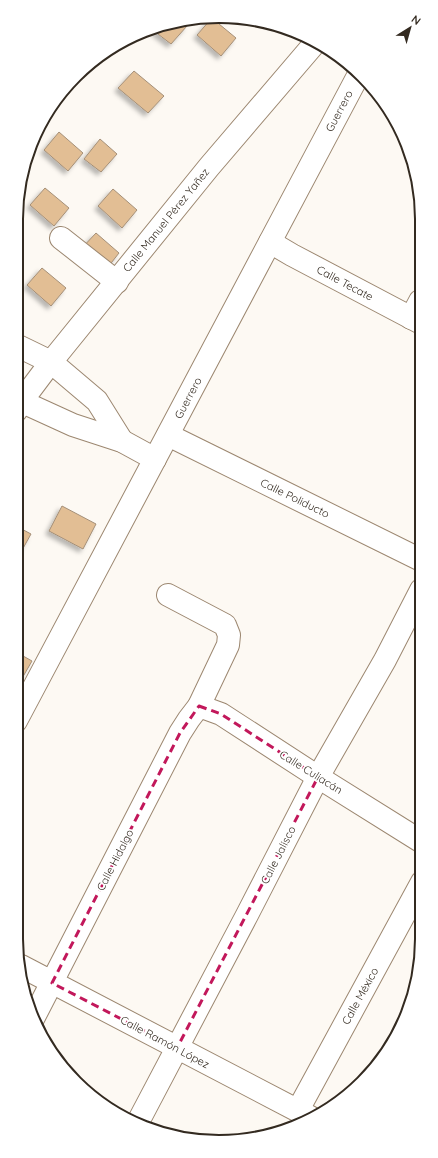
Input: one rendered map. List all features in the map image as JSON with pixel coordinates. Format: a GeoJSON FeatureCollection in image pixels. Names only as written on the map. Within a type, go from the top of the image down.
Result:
{"type":"FeatureCollection","features":[{"type":"Feature","properties":{"kind":"street","name":"Calle Manuel Pérez Yañez"},"geometry":{"type":"LineString","coordinates":[[23,395],[117,282],[209,167],[312,46]]}},
{"type":"Feature","properties":{"kind":"street","name":"Guerrero"},"geometry":{"type":"LineString","coordinates":[[23,708],[356,79]]}},
{"type":"Feature","properties":{"kind":"street"},"geometry":{"type":"LineString","coordinates":[[61,238],[117,282]]}},
{"type":"Feature","properties":{"kind":"street","name":"Calle Tecate"},"geometry":{"type":"LineString","coordinates":[[270,242],[292,255],[415,313]]}},
{"type":"Feature","properties":{"kind":"street"},"geometry":{"type":"LineString","coordinates":[[23,348],[51,362],[97,401],[122,441]]}},
{"type":"Feature","properties":{"kind":"street"},"geometry":{"type":"LineString","coordinates":[[23,405],[72,425],[122,441],[155,459]]}},
{"type":"Feature","properties":{"kind":"street","name":"Calle Poliducto"},"geometry":{"type":"LineString","coordinates":[[168,435],[415,557]]}},
{"type":"Feature","properties":{"kind":"street","name":"Calle Hidalgo"},"geometry":{"type":"LineString","coordinates":[[37,1011],[180,733],[199,706],[228,645],[229,635],[225,625],[168,595]]}},
{"type":"Feature","properties":{"kind":"street","name":"Calle Jalisco"},"geometry":{"type":"LineString","coordinates":[[140,1118],[251,908],[318,776],[384,660],[415,601]]}},
{"type":"Feature","properties":{"kind":"street","name":"Calle Culiacán"},"geometry":{"type":"LineString","coordinates":[[199,706],[221,714],[415,838]]}},
{"type":"Feature","properties":{"kind":"street","name":"Calle México"},"geometry":{"type":"LineString","coordinates":[[304,1114],[415,896]]}},
{"type":"Feature","properties":{"kind":"street","name":"Calle Ramón López"},"geometry":{"type":"LineString","coordinates":[[26,969],[304,1114]]}},
{"type":"Feature","properties":{"kind":"highlighted area"},"geometry":{"type":"Polygon","coordinates":[[[199,706],[221,714],[318,777],[177,1048],[52,983],[180,733],[199,706]]]}},
{"type":"Feature","properties":{"kind":"building"},"geometry":{"type":"Polygon","coordinates":[[[208,23],[218,23],[236,38],[221,56],[197,35],[208,23]]]}},
{"type":"Feature","properties":{"kind":"building"},"geometry":{"type":"Polygon","coordinates":[[[187,26],[171,44],[156,33],[187,26]]]}},
{"type":"Feature","properties":{"kind":"building"},"geometry":{"type":"Polygon","coordinates":[[[134,71],[164,96],[148,113],[118,88],[134,71]]]}},
{"type":"Feature","properties":{"kind":"building"},"geometry":{"type":"Polygon","coordinates":[[[59,132],[83,153],[68,171],[44,150],[59,132]]]}},
{"type":"Feature","properties":{"kind":"building"},"geometry":{"type":"Polygon","coordinates":[[[100,139],[117,154],[101,172],[84,159],[100,139]]]}},
{"type":"Feature","properties":{"kind":"building"},"geometry":{"type":"Polygon","coordinates":[[[45,188],[69,208],[54,226],[30,205],[45,188]]]}},
{"type":"Feature","properties":{"kind":"building"},"geometry":{"type":"Polygon","coordinates":[[[113,189],[137,210],[122,228],[98,206],[113,189]]]}},
{"type":"Feature","properties":{"kind":"building"},"geometry":{"type":"Polygon","coordinates":[[[96,233],[119,253],[104,272],[80,250],[96,233]]]}},
{"type":"Feature","properties":{"kind":"building"},"geometry":{"type":"Polygon","coordinates":[[[42,268],[66,288],[51,306],[27,285],[42,268]]]}},
{"type":"Feature","properties":{"kind":"building"},"geometry":{"type":"Polygon","coordinates":[[[62,506],[96,524],[83,549],[49,531],[62,506]]]}},
{"type":"Feature","properties":{"kind":"building"},"geometry":{"type":"Polygon","coordinates":[[[23,530],[31,534],[23,548],[23,530]]]}},
{"type":"Feature","properties":{"kind":"building"},"geometry":{"type":"Polygon","coordinates":[[[23,656],[32,661],[23,677],[23,656]]]}}]}
